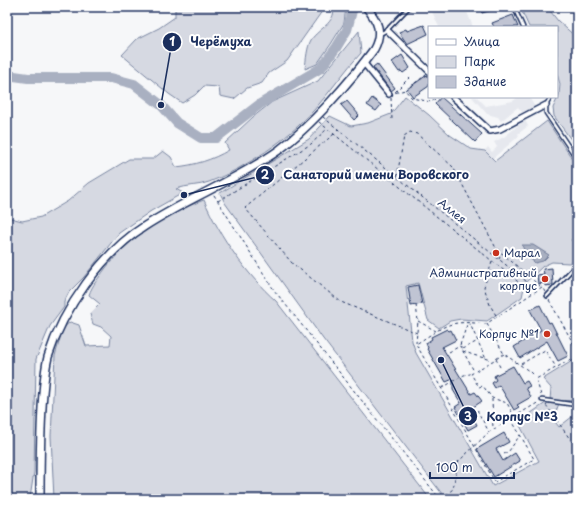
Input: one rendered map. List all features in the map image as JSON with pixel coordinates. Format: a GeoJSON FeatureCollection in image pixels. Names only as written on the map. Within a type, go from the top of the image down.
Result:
{"type":"FeatureCollection","features":[{"type":"Feature","properties":{"kind":"main road"},"geometry":{"type":"LineString","coordinates":[[40,499],[41,422],[47,359],[64,318],[75,300],[105,261],[125,241],[144,226],[210,190],[278,150],[316,116],[374,49],[379,34],[378,25],[373,15],[366,7]]}},
{"type":"Feature","properties":{"kind":"street"},"geometry":{"type":"LineString","coordinates":[[387,30],[428,71]]}},
{"type":"Feature","properties":{"kind":"street"},"geometry":{"type":"LineString","coordinates":[[363,62],[392,93]]}},
{"type":"Feature","properties":{"kind":"street"},"geometry":{"type":"LineString","coordinates":[[454,98],[490,131],[500,129],[546,105]]}},
{"type":"Feature","properties":{"kind":"lane"},"geometry":{"type":"LineString","coordinates":[[379,34],[387,30],[409,7]]}},
{"type":"Feature","properties":{"kind":"lane"},"geometry":{"type":"LineString","coordinates":[[514,7],[523,26]]}},
{"type":"Feature","properties":{"kind":"lane"},"geometry":{"type":"LineString","coordinates":[[550,98],[546,105],[546,113],[577,159]]}},
{"type":"Feature","properties":{"kind":"lane"},"geometry":{"type":"LineString","coordinates":[[547,296],[577,264]]}},
{"type":"Feature","properties":{"kind":"lane"},"geometry":{"type":"LineString","coordinates":[[542,400],[577,405]]}},
{"type":"Feature","properties":{"kind":"path"},"geometry":{"type":"LineString","coordinates":[[392,93],[405,90],[428,73]]}},
{"type":"Feature","properties":{"kind":"path"},"geometry":{"type":"LineString","coordinates":[[392,120],[392,93],[410,77]]}},
{"type":"Feature","properties":{"kind":"path"},"geometry":{"type":"LineString","coordinates":[[405,90],[412,98],[431,102],[437,98]]}},
{"type":"Feature","properties":{"kind":"path","name":"Аллея"},"geometry":{"type":"LineString","coordinates":[[316,116],[334,134],[532,294]]}},
{"type":"Feature","properties":{"kind":"path","name":"Аллея"},"geometry":{"type":"LineString","coordinates":[[316,116],[397,177],[538,290]]}},
{"type":"Feature","properties":{"kind":"path"},"geometry":{"type":"LineString","coordinates":[[218,201],[310,144],[328,129]]}},
{"type":"Feature","properties":{"kind":"path"},"geometry":{"type":"LineString","coordinates":[[397,177],[404,136],[410,132],[417,134],[454,167],[496,248],[541,288],[577,350]]}},
{"type":"Feature","properties":{"kind":"path"},"geometry":{"type":"LineString","coordinates":[[334,134],[245,208],[292,263],[341,302],[417,333]]}},
{"type":"Feature","properties":{"kind":"path"},"geometry":{"type":"LineString","coordinates":[[210,190],[274,290],[440,499],[453,489],[458,462],[474,446],[489,432],[542,400]]}},
{"type":"Feature","properties":{"kind":"path"},"geometry":{"type":"LineString","coordinates":[[493,254],[496,248]]}},
{"type":"Feature","properties":{"kind":"path"},"geometry":{"type":"LineString","coordinates":[[499,259],[502,252]]}},
{"type":"Feature","properties":{"kind":"path"},"geometry":{"type":"LineString","coordinates":[[492,262],[484,287],[490,305],[497,317]]}},
{"type":"Feature","properties":{"kind":"path"},"geometry":{"type":"LineString","coordinates":[[416,344],[449,323],[468,321],[486,324],[541,288]]}},
{"type":"Feature","properties":{"kind":"path"},"geometry":{"type":"LineString","coordinates":[[416,305],[418,321],[416,344],[495,482],[534,459],[511,419]]}},
{"type":"Feature","properties":{"kind":"path"},"geometry":{"type":"LineString","coordinates":[[418,321],[437,331]]}},
{"type":"Feature","properties":{"kind":"path"},"geometry":{"type":"LineString","coordinates":[[468,321],[479,341],[486,359]]}},
{"type":"Feature","properties":{"kind":"path"},"geometry":{"type":"LineString","coordinates":[[450,352],[460,346],[468,321]]}},
{"type":"Feature","properties":{"kind":"path"},"geometry":{"type":"LineString","coordinates":[[486,324],[504,354],[530,370],[536,379],[542,400],[577,449]]}},
{"type":"Feature","properties":{"kind":"path"},"geometry":{"type":"LineString","coordinates":[[462,350],[492,334]]}},
{"type":"Feature","properties":{"kind":"path"},"geometry":{"type":"LineString","coordinates":[[460,346],[475,372]]}},
{"type":"Feature","properties":{"kind":"path"},"geometry":{"type":"LineString","coordinates":[[462,350],[493,360]]}},
{"type":"Feature","properties":{"kind":"path"},"geometry":{"type":"LineString","coordinates":[[520,364],[545,350],[556,368]]}},
{"type":"Feature","properties":{"kind":"path"},"geometry":{"type":"LineString","coordinates":[[442,388],[464,375],[475,372],[504,354]]}},
{"type":"Feature","properties":{"kind":"path"},"geometry":{"type":"LineString","coordinates":[[536,379],[577,356]]}},
{"type":"Feature","properties":{"kind":"path"},"geometry":{"type":"LineString","coordinates":[[495,359],[501,370]]}},
{"type":"Feature","properties":{"kind":"path"},"geometry":{"type":"LineString","coordinates":[[471,374],[479,387],[483,386],[492,398],[507,403],[515,417]]}},
{"type":"Feature","properties":{"kind":"path"},"geometry":{"type":"LineString","coordinates":[[492,398],[492,430]]}},
{"type":"Feature","properties":{"kind":"path"},"geometry":{"type":"LineString","coordinates":[[477,410],[489,432]]}},
{"type":"Feature","properties":{"kind":"path"},"geometry":{"type":"LineString","coordinates":[[504,454],[509,451],[520,434]]}},
{"type":"Feature","properties":{"kind":"shaded area"},"geometry":{"type":"Polygon","coordinates":[[[430,7],[465,7],[473,26],[439,26],[430,7]]]}},
{"type":"Feature","properties":{"kind":"shaded area"},"geometry":{"type":"Polygon","coordinates":[[[473,98],[478,98],[486,106],[513,101],[517,98],[530,98],[535,107],[522,112],[518,107],[501,121],[498,117],[487,114],[473,98]]]}},
{"type":"Feature","properties":{"kind":"shaded area"},"geometry":{"type":"Polygon","coordinates":[[[525,120],[528,126],[518,134],[519,136],[492,159],[485,150],[488,147],[492,152],[497,147],[494,142],[504,137],[525,120]]]}},
{"type":"Feature","properties":{"kind":"green space"},"geometry":{"type":"Polygon","coordinates":[[[175,7],[325,7],[287,61],[269,73],[262,83],[247,88],[234,99],[220,96],[219,87],[204,86],[195,95],[182,103],[122,55],[137,39],[159,28],[175,17],[175,7]]]}},
{"type":"Feature","properties":{"kind":"green space"},"geometry":{"type":"Polygon","coordinates":[[[334,7],[346,7],[344,23],[317,64],[305,69],[311,40],[332,18],[334,7]]]}},
{"type":"Feature","properties":{"kind":"green space"},"geometry":{"type":"Polygon","coordinates":[[[520,7],[547,7],[558,21],[577,38],[577,148],[554,116],[553,108],[559,95],[560,84],[558,77],[558,26],[529,26],[520,7]]]}},
{"type":"Feature","properties":{"kind":"green space"},"geometry":{"type":"Polygon","coordinates":[[[359,31],[361,53],[314,110],[292,132],[252,161],[223,176],[205,183],[176,189],[183,193],[151,211],[119,233],[84,277],[69,292],[64,302],[64,307],[50,326],[36,359],[34,472],[30,498],[7,499],[7,217],[22,221],[41,217],[68,201],[89,183],[129,159],[153,159],[163,151],[171,157],[176,167],[203,162],[223,154],[229,150],[225,143],[272,102],[318,81],[359,31]]]}},
{"type":"Feature","properties":{"kind":"green space"},"geometry":{"type":"Polygon","coordinates":[[[405,96],[429,115],[450,135],[471,149],[485,151],[495,161],[547,121],[577,166],[577,234],[571,240],[577,246],[577,258],[569,263],[552,262],[543,266],[525,283],[522,297],[487,321],[461,319],[450,321],[439,328],[428,320],[418,283],[406,286],[412,341],[416,353],[493,486],[539,461],[518,422],[550,400],[551,388],[543,379],[577,358],[577,400],[560,401],[553,419],[559,427],[577,413],[577,499],[446,499],[323,339],[225,203],[220,193],[309,139],[330,116],[351,126],[368,123],[391,114],[405,96]]]}},
{"type":"Feature","properties":{"kind":"green space"},"geometry":{"type":"Polygon","coordinates":[[[204,200],[218,228],[244,267],[276,301],[430,499],[54,499],[51,436],[55,356],[63,328],[70,322],[79,325],[86,346],[110,345],[111,336],[101,327],[93,324],[90,314],[100,304],[89,295],[90,291],[115,257],[137,236],[162,219],[204,200]]]}},
{"type":"Feature","properties":{"kind":"water"},"geometry":{"type":"Polygon","coordinates":[[[522,245],[533,245],[549,255],[543,261],[535,263],[526,255],[522,245]]]}},
{"type":"Feature","properties":{"kind":"building"},"geometry":{"type":"Polygon","coordinates":[[[480,7],[498,7],[498,8],[482,13],[480,7]]]}},
{"type":"Feature","properties":{"kind":"building"},"geometry":{"type":"Polygon","coordinates":[[[513,15],[518,26],[494,26],[492,23],[513,15]]]}},
{"type":"Feature","properties":{"kind":"building"},"geometry":{"type":"Polygon","coordinates":[[[424,25],[428,34],[407,44],[399,32],[406,29],[407,31],[424,25]]]}},
{"type":"Feature","properties":{"kind":"building"},"geometry":{"type":"Polygon","coordinates":[[[402,55],[410,68],[403,73],[401,71],[399,72],[392,62],[402,55]]]}},
{"type":"Feature","properties":{"kind":"building"},"geometry":{"type":"Polygon","coordinates":[[[377,64],[395,88],[391,91],[373,67],[377,64]]]}},
{"type":"Feature","properties":{"kind":"building"},"geometry":{"type":"Polygon","coordinates":[[[427,75],[428,76],[428,87],[413,97],[407,89],[427,75]]]}},
{"type":"Feature","properties":{"kind":"building"},"geometry":{"type":"Polygon","coordinates":[[[372,98],[381,105],[376,111],[367,105],[372,98]]]}},
{"type":"Feature","properties":{"kind":"building"},"geometry":{"type":"Polygon","coordinates":[[[440,98],[442,98],[482,134],[475,142],[435,104],[440,98]]]}},
{"type":"Feature","properties":{"kind":"building"},"geometry":{"type":"Polygon","coordinates":[[[347,101],[359,115],[354,120],[341,105],[347,101]]]}},
{"type":"Feature","properties":{"kind":"building","name":"Административный корпус"},"geometry":{"type":"Polygon","coordinates":[[[552,268],[553,285],[545,286],[545,283],[538,284],[537,275],[544,274],[543,269],[552,268]]]}},
{"type":"Feature","properties":{"kind":"building"},"geometry":{"type":"Polygon","coordinates":[[[418,285],[422,304],[411,306],[408,287],[418,285]]]}},
{"type":"Feature","properties":{"kind":"building","name":"Корпус №1"},"geometry":{"type":"Polygon","coordinates":[[[540,305],[549,323],[551,322],[568,356],[558,361],[547,341],[520,358],[514,347],[541,330],[530,310],[540,305]]]}},
{"type":"Feature","properties":{"kind":"building"},"geometry":{"type":"Polygon","coordinates":[[[447,329],[449,331],[451,330],[456,340],[442,347],[471,394],[475,392],[482,401],[469,410],[477,425],[468,430],[455,407],[461,403],[453,390],[453,379],[446,382],[427,349],[426,343],[432,339],[431,337],[447,329]]]}},
{"type":"Feature","properties":{"kind":"building"},"geometry":{"type":"Polygon","coordinates":[[[513,366],[523,383],[527,381],[530,386],[526,388],[531,397],[517,405],[519,407],[514,410],[499,385],[495,388],[492,383],[496,380],[494,376],[513,366]]]}},
{"type":"Feature","properties":{"kind":"building"},"geometry":{"type":"Polygon","coordinates":[[[504,433],[509,442],[496,449],[503,461],[515,453],[520,461],[494,477],[477,449],[504,433]]]}},
{"type":"Feature","properties":{"kind":"waterway"},"geometry":{"type":"LineString","coordinates":[[7,75],[28,78],[111,78],[134,84],[161,105],[177,123],[201,138],[216,138],[260,104],[321,68],[347,30],[353,7]]}},
{"type":"Feature","properties":{"kind":"place","name":"Черёмуха"},"geometry":{"type":"Point","coordinates":[161,105]}},
{"type":"Feature","properties":{"kind":"place","name":"Санаторий имени Воровского"},"geometry":{"type":"Point","coordinates":[184,195]}},
{"type":"Feature","properties":{"kind":"place","name":"Марал"},"geometry":{"type":"Point","coordinates":[496,253]}},
{"type":"Feature","properties":{"kind":"place","name":"Административный корпус"},"geometry":{"type":"Point","coordinates":[545,279]}},
{"type":"Feature","properties":{"kind":"place","name":"Корпус №1"},"geometry":{"type":"Point","coordinates":[547,334]}},
{"type":"Feature","properties":{"kind":"place","name":"Корпус №3"},"geometry":{"type":"Point","coordinates":[441,360]}}]}
